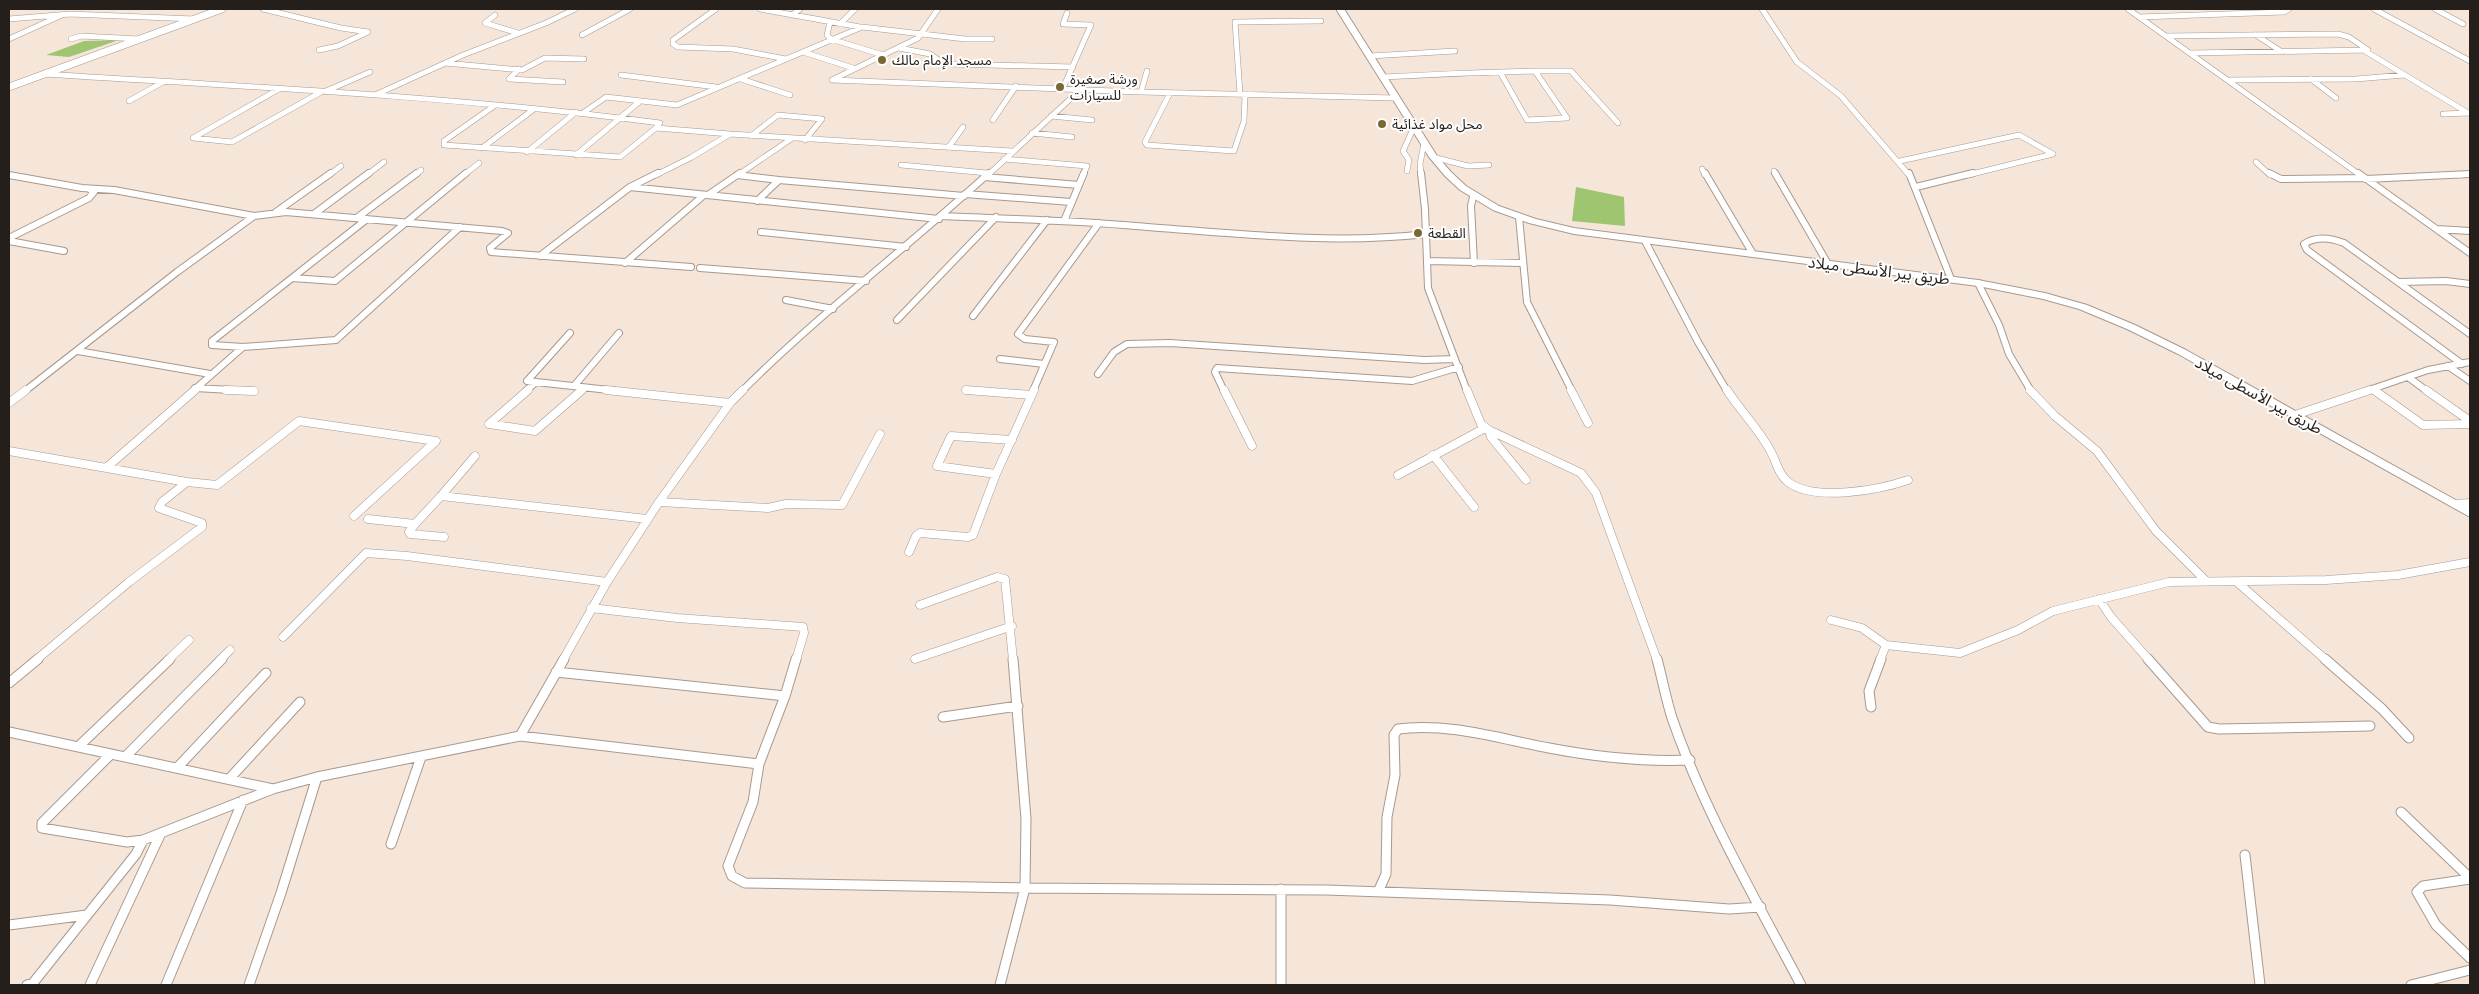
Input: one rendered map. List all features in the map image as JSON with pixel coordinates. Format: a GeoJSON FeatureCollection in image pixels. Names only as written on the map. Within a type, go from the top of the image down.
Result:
{"type":"FeatureCollection","features":[{"type":"Feature","properties":{"kind":"main road","name":"طريق بير الأسطى ميلاد"},"geometry":{"type":"LineString","coordinates":[[1340,9],[1424,144],[1450,178],[1473,197],[1519,218],[1574,231],[1950,279],[2045,296],[2112,319],[2182,352],[2470,513]]}},
{"type":"Feature","properties":{"kind":"street"},"geometry":{"type":"LineString","coordinates":[[9,39],[74,9]]}},
{"type":"Feature","properties":{"kind":"street"},"geometry":{"type":"LineString","coordinates":[[9,86],[222,9]]}},
{"type":"Feature","properties":{"kind":"street"},"geometry":{"type":"LineString","coordinates":[[263,9],[341,28],[368,32],[338,46],[319,50]]}},
{"type":"Feature","properties":{"kind":"street"},"geometry":{"type":"LineString","coordinates":[[374,95],[443,63],[546,23],[575,9]]}},
{"type":"Feature","properties":{"kind":"street"},"geometry":{"type":"LineString","coordinates":[[582,35],[630,9]]}},
{"type":"Feature","properties":{"kind":"street"},"geometry":{"type":"LineString","coordinates":[[716,9],[673,40],[673,44],[678,47],[733,49],[786,59]]}},
{"type":"Feature","properties":{"kind":"street"},"geometry":{"type":"LineString","coordinates":[[760,9],[840,24],[921,35],[971,40],[992,39]]}},
{"type":"Feature","properties":{"kind":"street"},"geometry":{"type":"LineString","coordinates":[[792,15],[800,9]]}},
{"type":"Feature","properties":{"kind":"street"},"geometry":{"type":"LineString","coordinates":[[840,24],[855,9]]}},
{"type":"Feature","properties":{"kind":"street"},"geometry":{"type":"LineString","coordinates":[[938,9],[921,35],[899,48],[853,68],[832,80],[1170,93],[1395,98]]}},
{"type":"Feature","properties":{"kind":"street"},"geometry":{"type":"LineString","coordinates":[[1762,9],[1797,62],[1841,96],[1900,161],[1916,187],[1950,279]]}},
{"type":"Feature","properties":{"kind":"street"},"geometry":{"type":"LineString","coordinates":[[2128,9],[2470,253]]}},
{"type":"Feature","properties":{"kind":"street"},"geometry":{"type":"LineString","coordinates":[[2250,9],[2257,12]]}},
{"type":"Feature","properties":{"kind":"street"},"geometry":{"type":"LineString","coordinates":[[2139,17],[2287,11],[2289,9]]}},
{"type":"Feature","properties":{"kind":"street"},"geometry":{"type":"LineString","coordinates":[[2374,9],[2468,59]]}},
{"type":"Feature","properties":{"kind":"street"},"geometry":{"type":"LineString","coordinates":[[2436,9],[2463,24]]}},
{"type":"Feature","properties":{"kind":"street"},"geometry":{"type":"LineString","coordinates":[[1063,88],[1091,25],[1063,24],[1067,13]]}},
{"type":"Feature","properties":{"kind":"street"},"geometry":{"type":"LineString","coordinates":[[9,19],[65,14],[194,19]]}},
{"type":"Feature","properties":{"kind":"street"},"geometry":{"type":"LineString","coordinates":[[495,15],[484,22],[518,33]]}},
{"type":"Feature","properties":{"kind":"street"},"geometry":{"type":"LineString","coordinates":[[1170,93],[1145,142],[1147,145],[1234,151],[1244,121],[1235,22],[1321,21]]}},
{"type":"Feature","properties":{"kind":"street"},"geometry":{"type":"LineString","coordinates":[[830,22],[827,35],[831,39],[883,55]]}},
{"type":"Feature","properties":{"kind":"street"},"geometry":{"type":"LineString","coordinates":[[583,113],[603,98],[674,106],[862,27]]}},
{"type":"Feature","properties":{"kind":"street"},"geometry":{"type":"LineString","coordinates":[[2256,35],[2282,52]]}},
{"type":"Feature","properties":{"kind":"street"},"geometry":{"type":"LineString","coordinates":[[2166,36],[2341,35],[2366,48],[2368,50],[2366,51]]}},
{"type":"Feature","properties":{"kind":"street"},"geometry":{"type":"LineString","coordinates":[[71,39],[82,36],[138,39]]}},
{"type":"Feature","properties":{"kind":"street"},"geometry":{"type":"LineString","coordinates":[[899,48],[930,54],[943,63],[949,64],[1073,67]]}},
{"type":"Feature","properties":{"kind":"street"},"geometry":{"type":"LineString","coordinates":[[2190,52],[2366,51],[2469,114]]}},
{"type":"Feature","properties":{"kind":"street"},"geometry":{"type":"LineString","coordinates":[[803,52],[853,68]]}},
{"type":"Feature","properties":{"kind":"street"},"geometry":{"type":"LineString","coordinates":[[1370,56],[1455,52]]}},
{"type":"Feature","properties":{"kind":"street"},"geometry":{"type":"LineString","coordinates":[[443,63],[519,69],[528,68],[545,58],[584,59]]}},
{"type":"Feature","properties":{"kind":"street"},"geometry":{"type":"LineString","coordinates":[[519,69],[509,79],[563,82]]}},
{"type":"Feature","properties":{"kind":"street"},"geometry":{"type":"LineString","coordinates":[[1141,92],[1147,71]]}},
{"type":"Feature","properties":{"kind":"street"},"geometry":{"type":"LineString","coordinates":[[1500,72],[1527,120],[1567,118],[1535,71]]}},
{"type":"Feature","properties":{"kind":"street"},"geometry":{"type":"LineString","coordinates":[[1382,77],[1571,71],[1618,123]]}},
{"type":"Feature","properties":{"kind":"street"},"geometry":{"type":"LineString","coordinates":[[279,89],[193,138],[232,142],[323,92],[370,72]]}},
{"type":"Feature","properties":{"kind":"street"},"geometry":{"type":"LineString","coordinates":[[42,74],[374,95],[576,112],[660,123],[622,156],[576,155],[446,146],[444,143],[494,106]]}},
{"type":"Feature","properties":{"kind":"street"},"geometry":{"type":"LineString","coordinates":[[621,75],[716,88]]}},
{"type":"Feature","properties":{"kind":"street"},"geometry":{"type":"LineString","coordinates":[[2229,80],[2363,79],[2404,75]]}},
{"type":"Feature","properties":{"kind":"street"},"geometry":{"type":"LineString","coordinates":[[741,79],[790,95]]}},
{"type":"Feature","properties":{"kind":"street"},"geometry":{"type":"LineString","coordinates":[[2311,80],[2336,98]]}},
{"type":"Feature","properties":{"kind":"street"},"geometry":{"type":"LineString","coordinates":[[129,101],[165,81]]}},
{"type":"Feature","properties":{"kind":"street"},"geometry":{"type":"LineString","coordinates":[[993,120],[1016,86]]}},
{"type":"Feature","properties":{"kind":"street"},"geometry":{"type":"LineString","coordinates":[[520,736],[607,582],[647,519],[730,404],[778,355],[906,247],[1081,89]]}},
{"type":"Feature","properties":{"kind":"street"},"geometry":{"type":"LineString","coordinates":[[576,155],[639,102]]}},
{"type":"Feature","properties":{"kind":"street"},"geometry":{"type":"LineString","coordinates":[[482,148],[534,109]]}},
{"type":"Feature","properties":{"kind":"street"},"geometry":{"type":"LineString","coordinates":[[527,152],[576,112]]}},
{"type":"Feature","properties":{"kind":"street"},"geometry":{"type":"LineString","coordinates":[[2443,114],[2469,114]]}},
{"type":"Feature","properties":{"kind":"street"},"geometry":{"type":"LineString","coordinates":[[752,136],[778,115],[822,119],[805,140]]}},
{"type":"Feature","properties":{"kind":"street"},"geometry":{"type":"LineString","coordinates":[[1051,116],[1092,120]]}},
{"type":"Feature","properties":{"kind":"street"},"geometry":{"type":"LineString","coordinates":[[948,148],[963,127]]}},
{"type":"Feature","properties":{"kind":"street"},"geometry":{"type":"LineString","coordinates":[[1407,171],[1409,160],[1403,151],[1404,143],[1414,127]]}},
{"type":"Feature","properties":{"kind":"street"},"geometry":{"type":"LineString","coordinates":[[656,128],[805,140],[1012,151]]}},
{"type":"Feature","properties":{"kind":"street"},"geometry":{"type":"LineString","coordinates":[[1032,133],[1072,137]]}},
{"type":"Feature","properties":{"kind":"street"},"geometry":{"type":"LineString","coordinates":[[540,256],[630,187],[692,157],[730,134]]}},
{"type":"Feature","properties":{"kind":"street"},"geometry":{"type":"LineString","coordinates":[[1900,161],[2018,136],[2053,154],[1916,187]]}},
{"type":"Feature","properties":{"kind":"street"},"geometry":{"type":"LineString","coordinates":[[624,262],[706,195],[791,139]]}},
{"type":"Feature","properties":{"kind":"street"},"geometry":{"type":"LineString","coordinates":[[1424,144],[1420,164],[1426,234],[1427,281],[1433,306],[1481,424],[1487,429],[1568,466],[1591,483],[1647,630],[1672,717],[1729,850],[1801,985]]}},
{"type":"Feature","properties":{"kind":"street"},"geometry":{"type":"LineString","coordinates":[[1433,157],[1447,159],[1462,167],[1489,165]]}},
{"type":"Feature","properties":{"kind":"street"},"geometry":{"type":"LineString","coordinates":[[1004,158],[1086,165],[1064,221]]}},
{"type":"Feature","properties":{"kind":"street"},"geometry":{"type":"LineString","coordinates":[[314,214],[384,162]]}},
{"type":"Feature","properties":{"kind":"street"},"geometry":{"type":"LineString","coordinates":[[2256,162],[2273,177],[2281,179],[2365,179],[2470,174]]}},
{"type":"Feature","properties":{"kind":"street"},"geometry":{"type":"LineString","coordinates":[[292,278],[336,281],[404,222],[479,163]]}},
{"type":"Feature","properties":{"kind":"street"},"geometry":{"type":"LineString","coordinates":[[901,165],[1079,185]]}},
{"type":"Feature","properties":{"kind":"street"},"geometry":{"type":"LineString","coordinates":[[276,212],[341,166]]}},
{"type":"Feature","properties":{"kind":"street"},"geometry":{"type":"LineString","coordinates":[[1702,169],[1753,254]]}},
{"type":"Feature","properties":{"kind":"street"},"geometry":{"type":"LineString","coordinates":[[358,217],[421,170]]}},
{"type":"Feature","properties":{"kind":"street"},"geometry":{"type":"LineString","coordinates":[[1774,171],[1828,264]]}},
{"type":"Feature","properties":{"kind":"street"},"geometry":{"type":"LineString","coordinates":[[9,175],[88,189],[114,190],[254,216],[276,212],[314,214],[508,233],[490,248],[491,252],[691,267]]}},
{"type":"Feature","properties":{"kind":"street"},"geometry":{"type":"LineString","coordinates":[[737,175],[778,180],[1071,202]]}},
{"type":"Feature","properties":{"kind":"street"},"geometry":{"type":"LineString","coordinates":[[757,201],[778,180]]}},
{"type":"Feature","properties":{"kind":"street"},"geometry":{"type":"LineString","coordinates":[[630,187],[757,201],[940,217],[996,217],[1099,223],[1303,239],[1383,238],[1426,234]]}},
{"type":"Feature","properties":{"kind":"street"},"geometry":{"type":"LineString","coordinates":[[9,239],[89,198],[94,192],[88,189]]}},
{"type":"Feature","properties":{"kind":"street"},"geometry":{"type":"LineString","coordinates":[[1473,197],[1470,206],[1474,263]]}},
{"type":"Feature","properties":{"kind":"street"},"geometry":{"type":"LineString","coordinates":[[9,403],[170,278],[254,216]]}},
{"type":"Feature","properties":{"kind":"street"},"geometry":{"type":"LineString","coordinates":[[897,320],[996,217]]}},
{"type":"Feature","properties":{"kind":"street"},"geometry":{"type":"LineString","coordinates":[[367,218],[211,343],[243,346],[336,340],[460,227]]}},
{"type":"Feature","properties":{"kind":"street"},"geometry":{"type":"LineString","coordinates":[[1519,218],[1527,302],[1588,424]]}},
{"type":"Feature","properties":{"kind":"street"},"geometry":{"type":"LineString","coordinates":[[972,316],[1047,220]]}},
{"type":"Feature","properties":{"kind":"street"},"geometry":{"type":"LineString","coordinates":[[909,552],[916,536],[920,533],[971,536],[1054,342],[1023,338],[1018,334],[1099,223]]}},
{"type":"Feature","properties":{"kind":"street"},"geometry":{"type":"LineString","coordinates":[[2436,229],[2470,231]]}},
{"type":"Feature","properties":{"kind":"street"},"geometry":{"type":"LineString","coordinates":[[761,232],[906,247]]}},
{"type":"Feature","properties":{"kind":"street"},"geometry":{"type":"LineString","coordinates":[[2462,364],[2307,250],[2304,244],[2319,238],[2340,241],[2470,334]]}},
{"type":"Feature","properties":{"kind":"street"},"geometry":{"type":"LineString","coordinates":[[9,239],[64,251]]}},
{"type":"Feature","properties":{"kind":"street"},"geometry":{"type":"LineString","coordinates":[[1645,241],[1690,328],[1735,403],[1770,450],[1787,482],[1803,490],[1822,493],[1859,490],[1908,480]]}},
{"type":"Feature","properties":{"kind":"street"},"geometry":{"type":"LineString","coordinates":[[1426,261],[1522,263]]}},
{"type":"Feature","properties":{"kind":"street"},"geometry":{"type":"LineString","coordinates":[[700,268],[866,281]]}},
{"type":"Feature","properties":{"kind":"street"},"geometry":{"type":"LineString","coordinates":[[2398,282],[2446,281],[2470,284]]}},
{"type":"Feature","properties":{"kind":"street"},"geometry":{"type":"LineString","coordinates":[[1978,283],[1999,325],[2009,354],[2033,394],[2049,411],[2097,451],[2143,516],[2206,581]]}},
{"type":"Feature","properties":{"kind":"street"},"geometry":{"type":"LineString","coordinates":[[786,300],[833,309]]}},
{"type":"Feature","properties":{"kind":"street"},"geometry":{"type":"LineString","coordinates":[[570,333],[526,380],[730,404]]}},
{"type":"Feature","properties":{"kind":"street"},"geometry":{"type":"LineString","coordinates":[[574,386],[619,333]]}},
{"type":"Feature","properties":{"kind":"street"},"geometry":{"type":"LineString","coordinates":[[1098,374],[1114,352],[1127,344],[1170,343],[1457,363]]}},
{"type":"Feature","properties":{"kind":"street"},"geometry":{"type":"LineString","coordinates":[[106,468],[243,346]]}},
{"type":"Feature","properties":{"kind":"street"},"geometry":{"type":"LineString","coordinates":[[78,351],[210,374]]}},
{"type":"Feature","properties":{"kind":"street"},"geometry":{"type":"LineString","coordinates":[[1000,359],[1044,364]]}},
{"type":"Feature","properties":{"kind":"street"},"geometry":{"type":"LineString","coordinates":[[2294,414],[2408,377],[2470,362]]}},
{"type":"Feature","properties":{"kind":"street"},"geometry":{"type":"LineString","coordinates":[[1252,446],[1215,372],[1218,368],[1412,382],[1457,363]]}},
{"type":"Feature","properties":{"kind":"street"},"geometry":{"type":"LineString","coordinates":[[2448,366],[2470,381]]}},
{"type":"Feature","properties":{"kind":"street"},"geometry":{"type":"LineString","coordinates":[[2408,377],[2470,422]]}},
{"type":"Feature","properties":{"kind":"street"},"geometry":{"type":"LineString","coordinates":[[536,382],[489,424],[538,430],[584,388]]}},
{"type":"Feature","properties":{"kind":"street"},"geometry":{"type":"LineString","coordinates":[[195,388],[254,391]]}},
{"type":"Feature","properties":{"kind":"street"},"geometry":{"type":"LineString","coordinates":[[2373,389],[2423,425],[2440,426],[2470,422]]}},
{"type":"Feature","properties":{"kind":"street"},"geometry":{"type":"LineString","coordinates":[[966,390],[1031,395]]}},
{"type":"Feature","properties":{"kind":"street"},"geometry":{"type":"LineString","coordinates":[[9,451],[187,482],[217,485],[299,421],[436,441],[354,516]]}},
{"type":"Feature","properties":{"kind":"street"},"geometry":{"type":"LineString","coordinates":[[1398,475],[1433,455],[1487,429]]}},
{"type":"Feature","properties":{"kind":"street"},"geometry":{"type":"LineString","coordinates":[[1487,429],[1491,437],[1526,480]]}},
{"type":"Feature","properties":{"kind":"street"},"geometry":{"type":"LineString","coordinates":[[659,502],[768,508],[786,504],[842,506],[880,434]]}},
{"type":"Feature","properties":{"kind":"street"},"geometry":{"type":"LineString","coordinates":[[996,474],[937,466],[951,436],[1012,440]]}},
{"type":"Feature","properties":{"kind":"street"},"geometry":{"type":"LineString","coordinates":[[1433,455],[1474,507]]}},
{"type":"Feature","properties":{"kind":"street"},"geometry":{"type":"LineString","coordinates":[[444,538],[410,534],[409,532],[474,456]]}},
{"type":"Feature","properties":{"kind":"street"},"geometry":{"type":"LineString","coordinates":[[9,683],[130,582],[202,527],[202,523],[159,508],[162,502],[187,482]]}},
{"type":"Feature","properties":{"kind":"street"},"geometry":{"type":"LineString","coordinates":[[441,496],[647,519]]}},
{"type":"Feature","properties":{"kind":"street"},"geometry":{"type":"LineString","coordinates":[[2455,504],[2470,504]]}},
{"type":"Feature","properties":{"kind":"street"},"geometry":{"type":"LineString","coordinates":[[368,519],[415,524]]}},
{"type":"Feature","properties":{"kind":"street"},"geometry":{"type":"LineString","coordinates":[[283,637],[366,553],[407,556],[607,582]]}},
{"type":"Feature","properties":{"kind":"street"},"geometry":{"type":"LineString","coordinates":[[1831,620],[1862,628],[1886,645],[1944,653],[1966,652],[2053,611],[2169,582],[2326,580],[2398,574],[2470,562]]}},
{"type":"Feature","properties":{"kind":"street"},"geometry":{"type":"LineString","coordinates":[[920,605],[997,577],[1002,577],[1007,582],[1026,818],[1025,888],[1000,985]]}},
{"type":"Feature","properties":{"kind":"street"},"geometry":{"type":"LineString","coordinates":[[2237,582],[2382,709],[2409,738]]}},
{"type":"Feature","properties":{"kind":"street"},"geometry":{"type":"LineString","coordinates":[[2100,599],[2111,617],[2208,727],[2219,730],[2370,726]]}},
{"type":"Feature","properties":{"kind":"street"},"geometry":{"type":"LineString","coordinates":[[592,608],[677,618],[802,627],[804,633],[785,696],[759,764],[752,802],[728,866],[730,875],[736,881],[745,883],[1025,888],[1281,889],[1601,900],[1729,908],[1761,907]]}},
{"type":"Feature","properties":{"kind":"street"},"geometry":{"type":"LineString","coordinates":[[915,659],[1012,626]]}},
{"type":"Feature","properties":{"kind":"street"},"geometry":{"type":"LineString","coordinates":[[78,747],[189,640]]}},
{"type":"Feature","properties":{"kind":"street"},"geometry":{"type":"LineString","coordinates":[[1871,707],[1869,691],[1886,645]]}},
{"type":"Feature","properties":{"kind":"street"},"geometry":{"type":"LineString","coordinates":[[124,757],[230,650]]}},
{"type":"Feature","properties":{"kind":"street"},"geometry":{"type":"LineString","coordinates":[[556,672],[785,696]]}},
{"type":"Feature","properties":{"kind":"street"},"geometry":{"type":"LineString","coordinates":[[177,768],[266,673]]}},
{"type":"Feature","properties":{"kind":"street"},"geometry":{"type":"LineString","coordinates":[[230,778],[300,702]]}},
{"type":"Feature","properties":{"kind":"street"},"geometry":{"type":"LineString","coordinates":[[943,717],[1018,706]]}},
{"type":"Feature","properties":{"kind":"street"},"geometry":{"type":"LineString","coordinates":[[1378,892],[1386,874],[1388,817],[1395,774],[1394,735],[1398,729],[1403,727],[1486,737],[1596,756],[1690,760]]}},
{"type":"Feature","properties":{"kind":"street"},"geometry":{"type":"LineString","coordinates":[[9,732],[230,778],[273,789]]}},
{"type":"Feature","properties":{"kind":"street"},"geometry":{"type":"LineString","coordinates":[[111,754],[40,826],[42,828],[128,842],[143,840],[273,789],[316,777],[520,736],[759,764]]}},
{"type":"Feature","properties":{"kind":"street"},"geometry":{"type":"LineString","coordinates":[[390,844],[421,757]]}},
{"type":"Feature","properties":{"kind":"street"},"geometry":{"type":"LineString","coordinates":[[250,985],[282,893],[316,777]]}},
{"type":"Feature","properties":{"kind":"street"},"geometry":{"type":"LineString","coordinates":[[166,985],[243,800]]}},
{"type":"Feature","properties":{"kind":"street"},"geometry":{"type":"LineString","coordinates":[[2401,812],[2470,879]]}},
{"type":"Feature","properties":{"kind":"street"},"geometry":{"type":"LineString","coordinates":[[90,985],[161,833]]}},
{"type":"Feature","properties":{"kind":"street"},"geometry":{"type":"LineString","coordinates":[[31,985],[136,854],[143,840]]}},
{"type":"Feature","properties":{"kind":"street"},"geometry":{"type":"LineString","coordinates":[[2244,855],[2260,985]]}},
{"type":"Feature","properties":{"kind":"street"},"geometry":{"type":"LineString","coordinates":[[2470,879],[2423,886],[2417,892],[2436,925],[2470,958]]}},
{"type":"Feature","properties":{"kind":"street"},"geometry":{"type":"LineString","coordinates":[[1281,889],[1281,985]]}},
{"type":"Feature","properties":{"kind":"street"},"geometry":{"type":"LineString","coordinates":[[9,925],[87,915]]}},
{"type":"Feature","properties":{"kind":"street"},"geometry":{"type":"LineString","coordinates":[[2412,985],[2470,970]]}},
{"type":"Feature","properties":{"kind":"green space"},"geometry":{"type":"Polygon","coordinates":[[[119,40],[69,57],[46,55],[84,41],[119,40]]]}},
{"type":"Feature","properties":{"kind":"green space"},"geometry":{"type":"Polygon","coordinates":[[[1576,187],[1624,197],[1625,226],[1572,221],[1576,187]]]}},
{"type":"Feature","properties":{"kind":"place","name":"مسجد الإمام مالك"},"geometry":{"type":"Point","coordinates":[882,60]}},
{"type":"Feature","properties":{"kind":"place","name":"ورشة صغيرة للسيارات"},"geometry":{"type":"Point","coordinates":[1060,87]}},
{"type":"Feature","properties":{"kind":"place","name":"محل مواد غذائية"},"geometry":{"type":"Point","coordinates":[1382,124]}},
{"type":"Feature","properties":{"kind":"place","name":"القطعة"},"geometry":{"type":"Point","coordinates":[1418,233]}}]}
